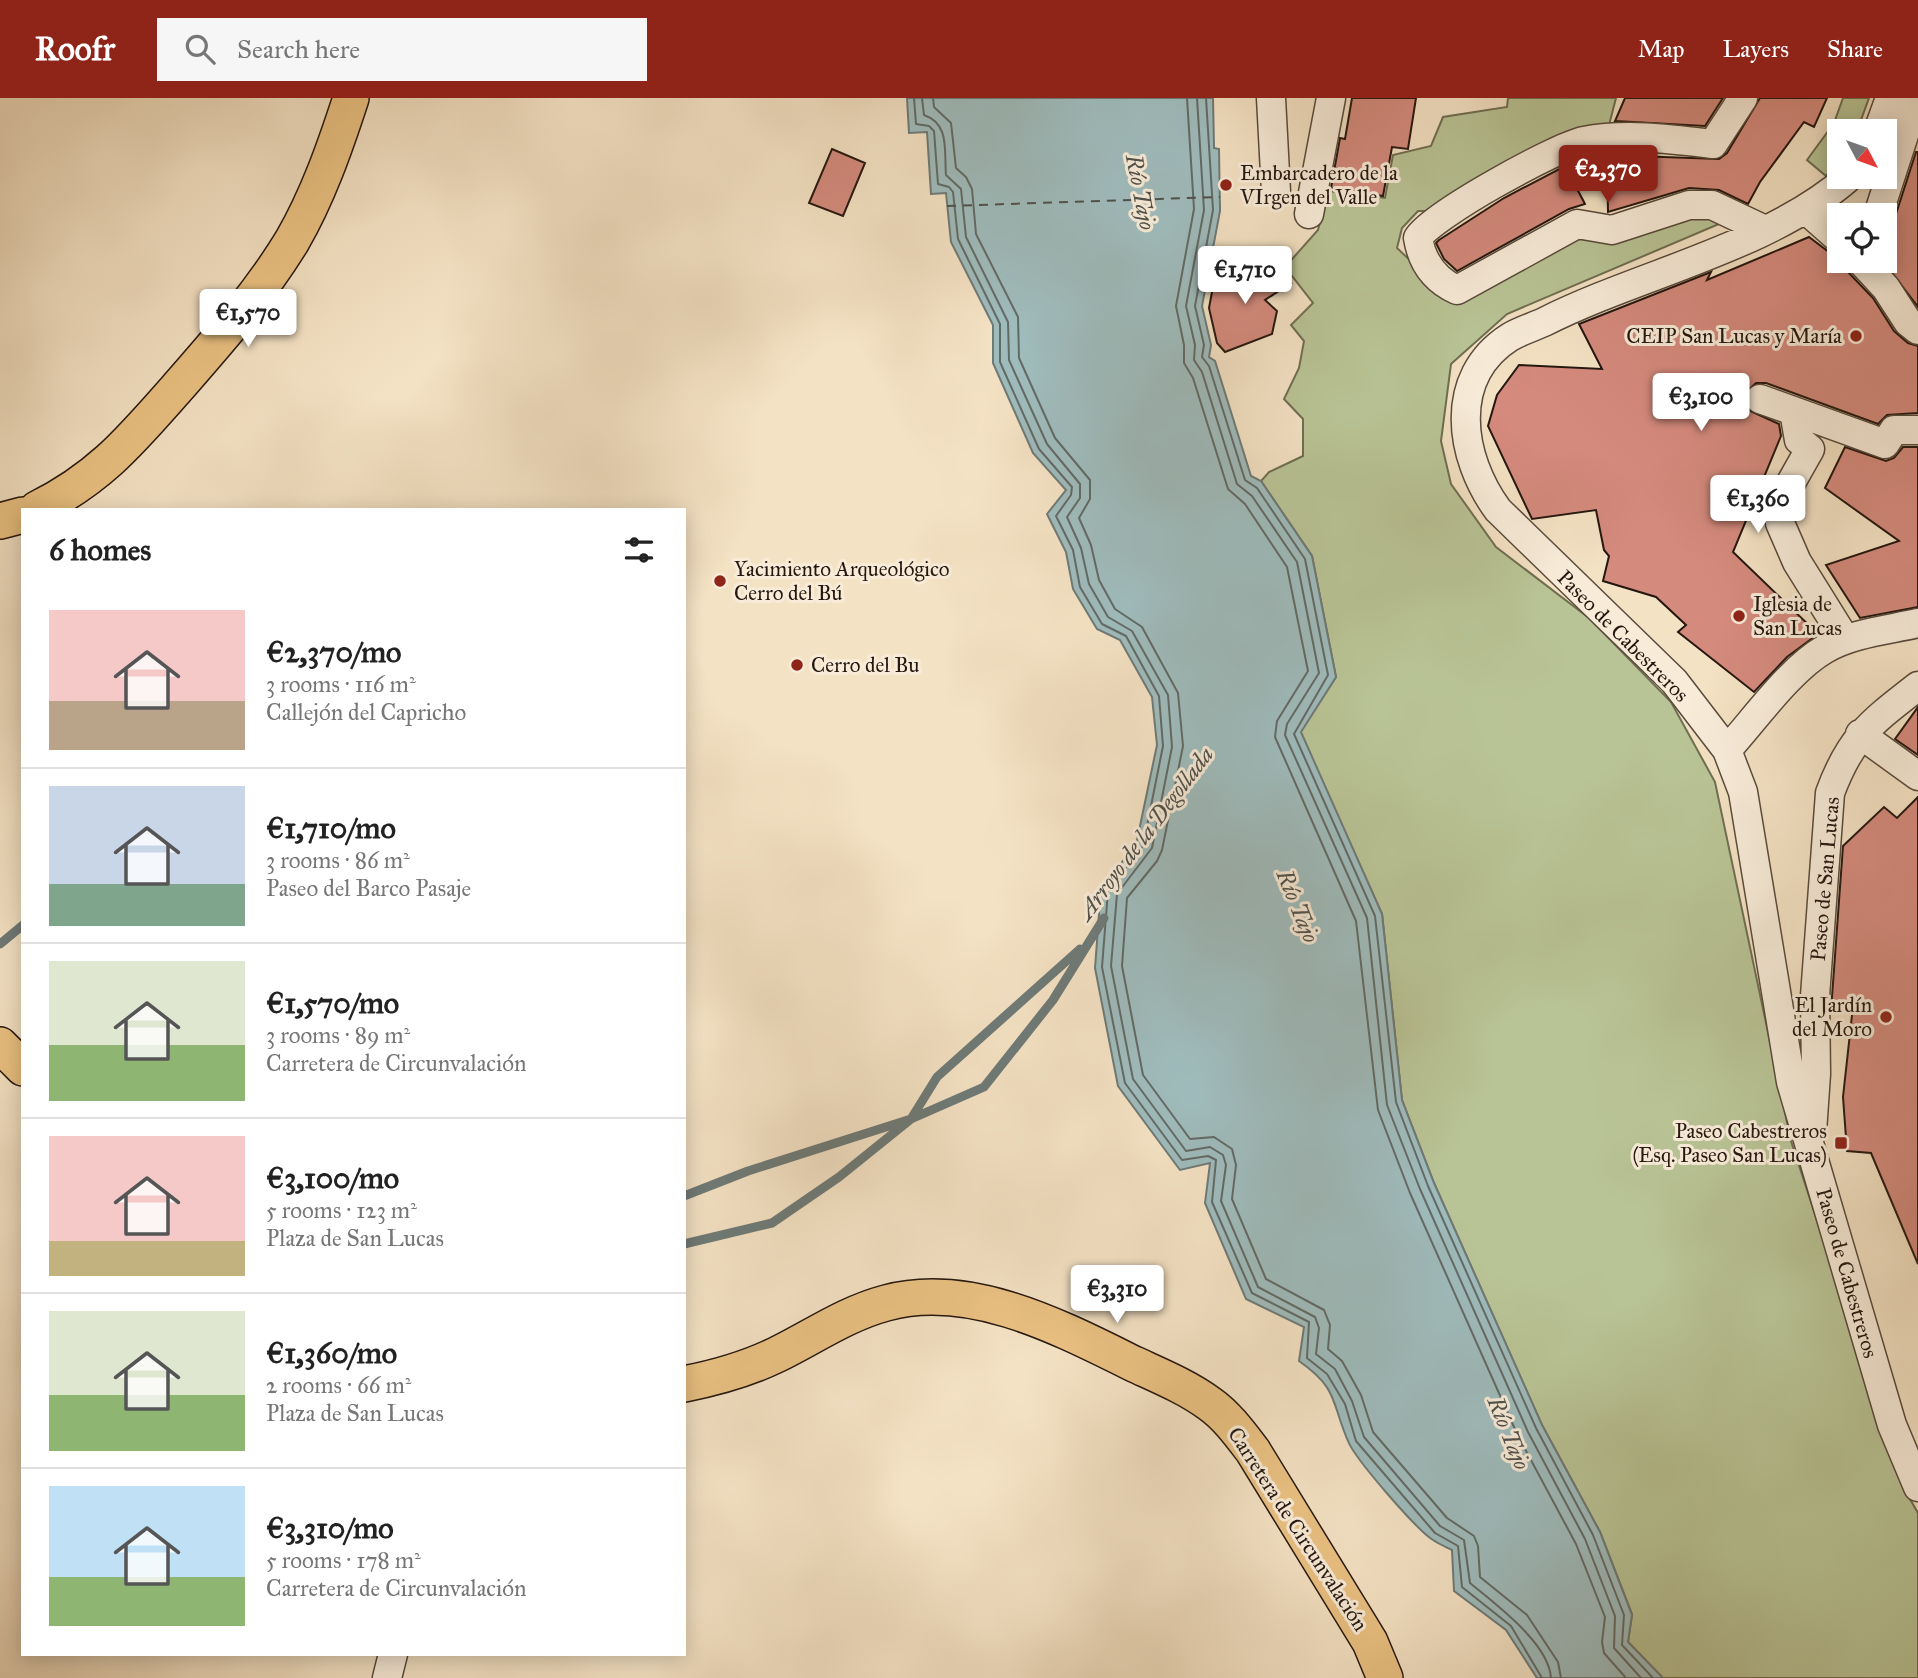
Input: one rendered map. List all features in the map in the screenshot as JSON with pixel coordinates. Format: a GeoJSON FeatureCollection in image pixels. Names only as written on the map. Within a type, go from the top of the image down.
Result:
{"type":"FeatureCollection","features":[{"type":"Feature","properties":{"kind":"main road"},"geometry":{"type":"LineString","coordinates":[[39,508],[63,496],[114,459],[239,316],[292,240],[314,198],[351,98]]}},
{"type":"Feature","properties":{"kind":"main road"},"geometry":{"type":"LineString","coordinates":[[0,521],[21,516]]}},
{"type":"Feature","properties":{"kind":"main road"},"geometry":{"type":"LineString","coordinates":[[0,1045],[21,1066]]}},
{"type":"Feature","properties":{"kind":"main road","name":"Carretera de Circunvalación"},"geometry":{"type":"LineString","coordinates":[[686,1383],[744,1368],[776,1355],[813,1333],[887,1303],[920,1298],[959,1299],[991,1305],[1028,1317],[1185,1389],[1211,1405],[1234,1426],[1253,1451],[1363,1631],[1385,1678]]}},
{"type":"Feature","properties":{"kind":"street"},"geometry":{"type":"LineString","coordinates":[[1271,98],[1276,192]]}},
{"type":"Feature","properties":{"kind":"street"},"geometry":{"type":"LineString","coordinates":[[1310,214],[1331,98]]}},
{"type":"Feature","properties":{"kind":"street"},"geometry":{"type":"LineString","coordinates":[[1743,98],[1713,144],[1651,137],[1582,141],[1486,190],[1423,229],[1418,238],[1431,271],[1441,282],[1457,290],[1577,224],[1612,230],[1689,205],[1712,205],[1765,230]]}},
{"type":"Feature","properties":{"kind":"street"},"geometry":{"type":"LineString","coordinates":[[1882,119],[1889,98]]}},
{"type":"Feature","properties":{"kind":"street"},"geometry":{"type":"LineString","coordinates":[[1882,203],[1916,98]]}},
{"type":"Feature","properties":{"kind":"street","name":"Paseo de Cabestreros"},"geometry":{"type":"LineString","coordinates":[[1832,189],[1805,209],[1765,230],[1565,311],[1510,337],[1482,365],[1472,381],[1464,416],[1472,462],[1484,491],[1497,510],[1674,681],[1727,750],[1743,792],[1791,1082],[1892,1425],[1918,1487]]}},
{"type":"Feature","properties":{"kind":"street"},"geometry":{"type":"LineString","coordinates":[[1805,209],[1827,228]]}},
{"type":"Feature","properties":{"kind":"street"},"geometry":{"type":"LineString","coordinates":[[1872,273],[1886,288],[1908,322],[1918,330]]}},
{"type":"Feature","properties":{"kind":"street"},"geometry":{"type":"LineString","coordinates":[[1760,399],[1885,444],[1894,430],[1918,430]]}},
{"type":"Feature","properties":{"kind":"street"},"geometry":{"type":"LineString","coordinates":[[1794,411],[1799,440],[1810,449],[1783,495],[1780,523],[1797,562],[1845,639]]}},
{"type":"Feature","properties":{"kind":"street"},"geometry":{"type":"LineString","coordinates":[[1727,750],[1795,675],[1823,649],[1845,639],[1918,623]]}},
{"type":"Feature","properties":{"kind":"street","name":"Paseo de San Lucas"},"geometry":{"type":"LineString","coordinates":[[1811,1149],[1816,1073],[1815,996],[1830,793],[1838,772],[1860,734],[1918,686]]}},
{"type":"Feature","properties":{"kind":"street"},"geometry":{"type":"LineString","coordinates":[[1860,734],[1918,776]]}},
{"type":"Feature","properties":{"kind":"street"},"geometry":{"type":"LineString","coordinates":[[387,1678],[392,1656]]}},
{"type":"Feature","properties":{"kind":"green space"},"geometry":{"type":"Polygon","coordinates":[[[1508,98],[1616,98],[1608,129],[1433,211],[1418,211],[1402,228],[1397,248],[1413,263],[1429,288],[1451,301],[1562,235],[1708,215],[1719,224],[1507,314],[1451,364],[1441,441],[1451,484],[1496,547],[1589,618],[1671,702],[1715,782],[1791,1141],[1906,1492],[1918,1513],[1918,1678],[1663,1678],[1628,1642],[1632,1614],[1600,1532],[1542,1425],[1434,1183],[1402,1100],[1382,914],[1300,732],[1336,677],[1312,556],[1261,481],[1269,472],[1303,456],[1303,419],[1284,399],[1299,368],[1304,341],[1291,325],[1313,303],[1285,267],[1318,230],[1328,191],[1385,198],[1393,155],[1431,146],[1443,117],[1507,107],[1508,98]]]}},
{"type":"Feature","properties":{"kind":"green space"},"geometry":{"type":"Polygon","coordinates":[[[1843,98],[1869,98],[1861,119],[1835,119],[1843,98]]]}},
{"type":"Feature","properties":{"kind":"green space"},"geometry":{"type":"Polygon","coordinates":[[[1827,133],[1826,176],[1807,160],[1827,133]]]}},
{"type":"Feature","properties":{"kind":"water","name":"Río Tajo"},"geometry":{"type":"Polygon","coordinates":[[[907,98],[1213,98],[1214,148],[1219,149],[1220,211],[1202,306],[1211,345],[1209,357],[1215,361],[1251,476],[1261,481],[1312,556],[1336,677],[1301,732],[1382,914],[1402,1100],[1434,1183],[1542,1425],[1600,1532],[1632,1615],[1628,1642],[1663,1678],[1537,1678],[1506,1630],[1454,1591],[1452,1550],[1425,1534],[1374,1478],[1348,1441],[1328,1388],[1299,1361],[1304,1327],[1246,1299],[1205,1203],[1210,1163],[1180,1170],[1118,1086],[1095,968],[1101,888],[1136,845],[1157,745],[1152,697],[1120,640],[1097,629],[1073,589],[1066,552],[1047,514],[1066,490],[1033,453],[993,363],[993,325],[951,242],[946,193],[931,194],[927,132],[909,133],[907,98]]]}},
{"type":"Feature","properties":{"kind":"building"},"geometry":{"type":"Polygon","coordinates":[[[1352,98],[1416,98],[1408,149],[1392,147],[1383,196],[1331,188],[1340,138],[1345,139],[1352,98]]]}},
{"type":"Feature","properties":{"kind":"building"},"geometry":{"type":"Polygon","coordinates":[[[1625,98],[1723,98],[1705,126],[1615,121],[1625,98]]]}},
{"type":"Feature","properties":{"kind":"building"},"geometry":{"type":"Polygon","coordinates":[[[1760,98],[1827,98],[1814,127],[1804,122],[1760,182],[1748,204],[1719,190],[1689,188],[1608,212],[1607,155],[1719,159],[1727,153],[1760,98]]]}},
{"type":"Feature","properties":{"kind":"building"},"geometry":{"type":"Polygon","coordinates":[[[832,149],[865,163],[843,216],[809,203],[832,149]]]}},
{"type":"Feature","properties":{"kind":"building"},"geometry":{"type":"Polygon","coordinates":[[[1918,152],[1918,307],[1892,273],[1897,273],[1897,211],[1918,152]]]}},
{"type":"Feature","properties":{"kind":"building"},"geometry":{"type":"Polygon","coordinates":[[[1565,166],[1585,204],[1569,209],[1457,271],[1444,259],[1436,243],[1439,240],[1504,198],[1565,166]]]}},
{"type":"Feature","properties":{"kind":"building"},"geometry":{"type":"Polygon","coordinates":[[[1809,237],[1827,250],[1827,273],[1849,273],[1873,298],[1894,331],[1908,343],[1918,346],[1918,413],[1887,415],[1878,424],[1766,383],[1756,383],[1745,393],[1744,403],[1748,410],[1779,424],[1781,436],[1733,552],[1818,634],[1787,657],[1754,692],[1678,632],[1686,625],[1656,597],[1603,581],[1609,556],[1604,550],[1596,510],[1532,519],[1488,426],[1497,395],[1519,365],[1602,369],[1579,324],[1711,272],[1707,280],[1809,237]]]}},
{"type":"Feature","properties":{"kind":"building"},"geometry":{"type":"Polygon","coordinates":[[[1271,262],[1291,283],[1265,300],[1277,311],[1272,334],[1225,352],[1217,343],[1209,308],[1215,276],[1241,277],[1271,262]]]}},
{"type":"Feature","properties":{"kind":"building"},"geometry":{"type":"Polygon","coordinates":[[[1845,447],[1886,461],[1894,458],[1903,447],[1918,447],[1918,607],[1860,618],[1826,565],[1899,541],[1825,488],[1845,447]]]}},
{"type":"Feature","properties":{"kind":"building"},"geometry":{"type":"Polygon","coordinates":[[[1918,707],[1918,755],[1895,739],[1918,707]]]}},
{"type":"Feature","properties":{"kind":"building","name":"El Jardín del Moro"},"geometry":{"type":"Polygon","coordinates":[[[1918,797],[1918,1264],[1871,1153],[1847,1151],[1843,1097],[1853,1006],[1832,1005],[1832,997],[1843,846],[1884,807],[1897,818],[1918,797]]]}},
{"type":"Feature","properties":{"kind":"waterway","name":"Arroyo de la Degollada"},"geometry":{"type":"LineString","coordinates":[[686,1244],[772,1223],[839,1177],[911,1119],[984,1087],[1053,1000],[1104,918]]}},
{"type":"Feature","properties":{"kind":"waterway","name":"Arroyo de la Degollada"},"geometry":{"type":"LineString","coordinates":[[0,944],[21,927]]}},
{"type":"Feature","properties":{"kind":"waterway","name":"Arroyo de la Degollada"},"geometry":{"type":"LineString","coordinates":[[686,1195],[748,1171],[911,1119],[937,1077],[1080,949]]}},
{"type":"Feature","properties":{"kind":"ferry route"},"geometry":{"type":"LineString","coordinates":[[947,206],[1220,197]]}},
{"type":"Feature","properties":{"kind":"place","name":"Embarcadero de la VIrgen del Valle"},"geometry":{"type":"Point","coordinates":[1226,185]}},
{"type":"Feature","properties":{"kind":"place","name":"CEIP San Lucas y María"},"geometry":{"type":"Point","coordinates":[1856,336]}},
{"type":"Feature","properties":{"kind":"place","name":"Yacimiento Arqueológico Cerro del Bú"},"geometry":{"type":"Point","coordinates":[720,581]}},
{"type":"Feature","properties":{"kind":"place","name":"Iglesia de San Lucas"},"geometry":{"type":"Point","coordinates":[1739,616]}},
{"type":"Feature","properties":{"kind":"place","name":"Cerro del Bu"},"geometry":{"type":"Point","coordinates":[797,665]}},
{"type":"Feature","properties":{"kind":"place","name":"El Jardín del Moro"},"geometry":{"type":"Point","coordinates":[1886,1017]}},
{"type":"Feature","properties":{"kind":"place","name":"Paseo Cabestreros (Esq. Paseo San Lucas)"},"geometry":{"type":"Point","coordinates":[1841,1143]}}]}
